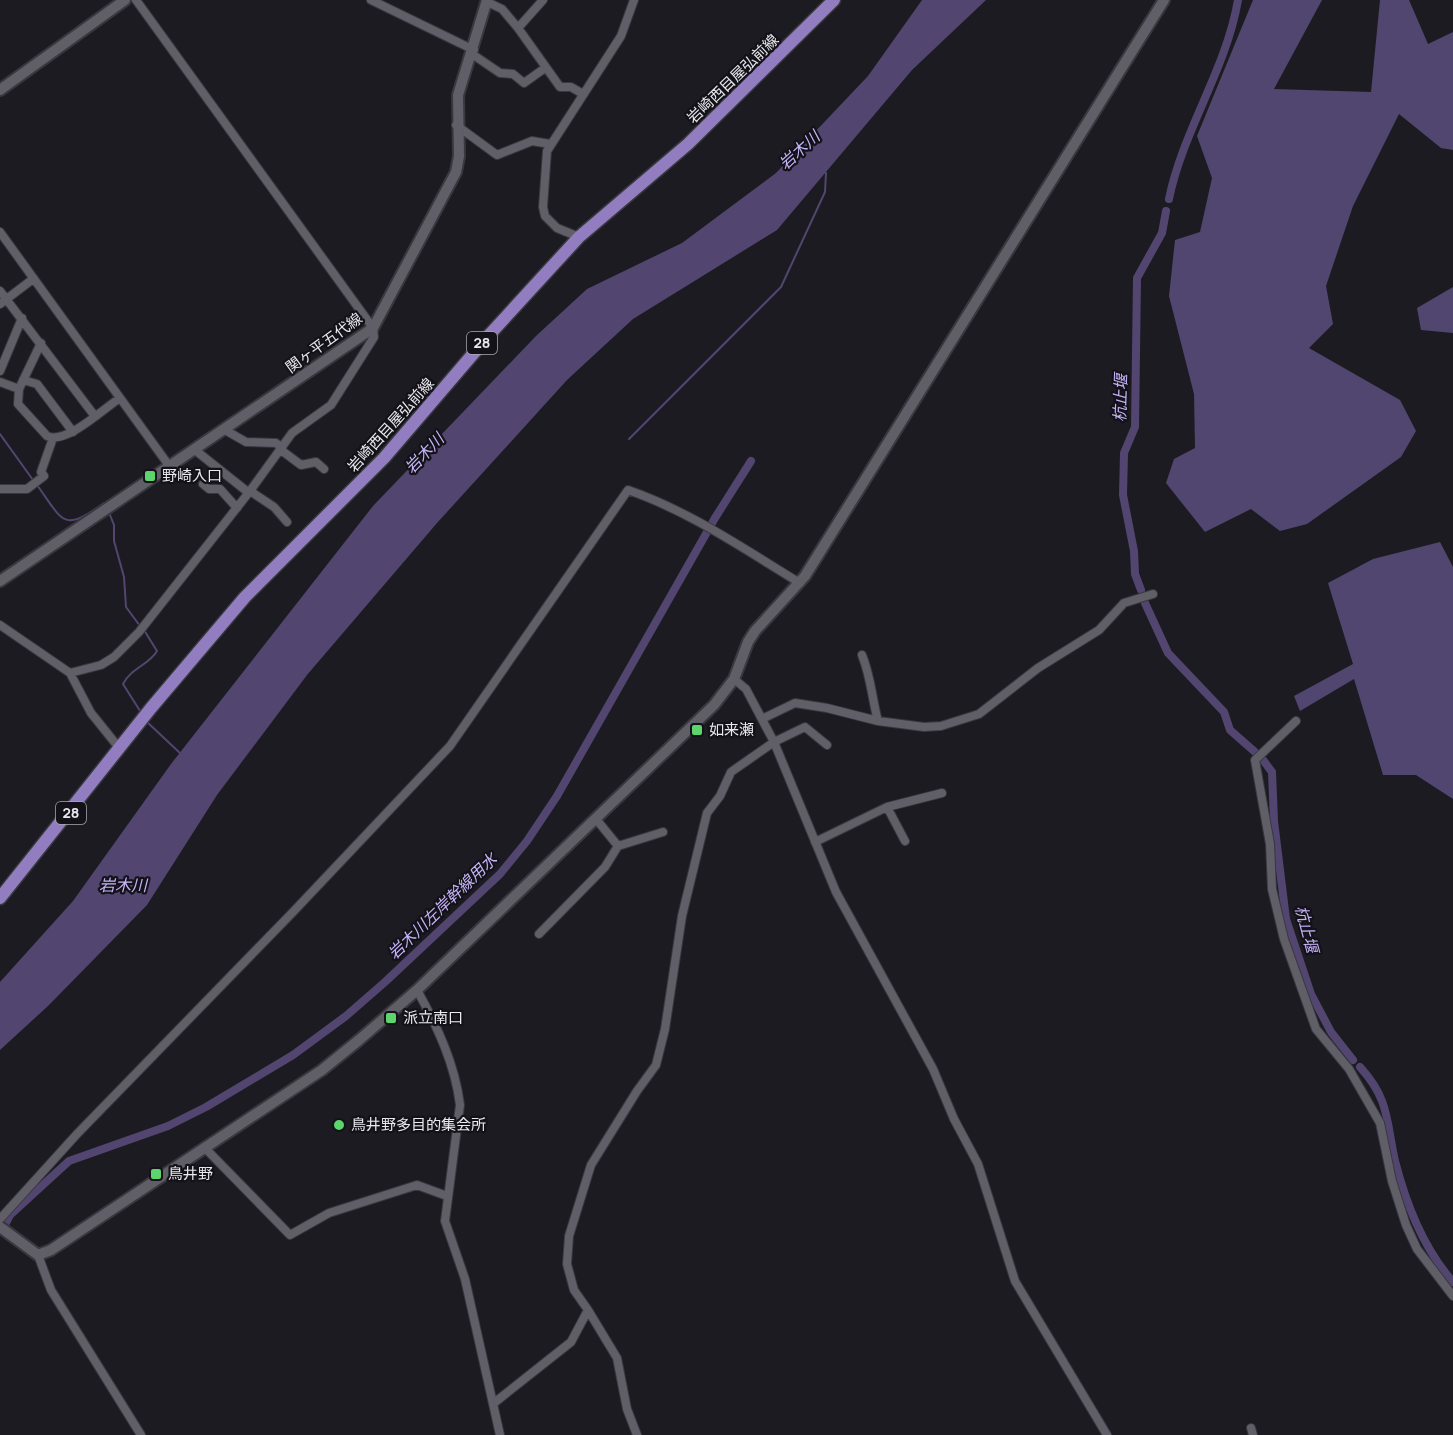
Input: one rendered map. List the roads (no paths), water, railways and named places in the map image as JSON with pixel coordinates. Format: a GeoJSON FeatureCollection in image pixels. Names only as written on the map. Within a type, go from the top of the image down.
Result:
{"type":"FeatureCollection","features":[{"type":"Feature","properties":{"kind":"main road","name":"岩崎西目屋弘前線"},"geometry":{"type":"LineString","coordinates":[[0,898],[138,725],[245,597],[384,458],[490,333],[579,237],[688,144],[834,0]]}},
{"type":"Feature","properties":{"kind":"street"},"geometry":{"type":"LineString","coordinates":[[0,90],[125,0]]}},
{"type":"Feature","properties":{"kind":"street"},"geometry":{"type":"LineString","coordinates":[[70,673],[101,665],[114,657],[139,632],[237,508],[292,433],[331,405],[374,337],[373,328],[136,0]]}},
{"type":"Feature","properties":{"kind":"street"},"geometry":{"type":"LineString","coordinates":[[371,0],[473,52],[500,73],[513,74],[524,83],[545,68]]}},
{"type":"Feature","properties":{"kind":"street"},"geometry":{"type":"LineString","coordinates":[[518,28],[543,0]]}},
{"type":"Feature","properties":{"kind":"street"},"geometry":{"type":"LineString","coordinates":[[579,237],[558,228],[545,216],[543,207],[547,151],[621,36],[634,0]]}},
{"type":"Feature","properties":{"kind":"street"},"geometry":{"type":"LineString","coordinates":[[38,1255],[58,1246],[322,1070],[417,990],[714,705],[734,679],[748,642],[755,631],[800,582],[1164,0]]}},
{"type":"Feature","properties":{"kind":"street"},"geometry":{"type":"LineString","coordinates":[[487,1],[502,9],[560,87],[571,87],[583,94]]}},
{"type":"Feature","properties":{"kind":"street","name":"関ヶ平五代線"},"geometry":{"type":"LineString","coordinates":[[0,581],[373,328],[456,172],[459,156],[456,125],[458,95],[487,1]]}},
{"type":"Feature","properties":{"kind":"street"},"geometry":{"type":"LineString","coordinates":[[456,125],[497,155],[532,141],[550,144]]}},
{"type":"Feature","properties":{"kind":"street"},"geometry":{"type":"LineString","coordinates":[[0,232],[170,467]]}},
{"type":"Feature","properties":{"kind":"street"},"geometry":{"type":"LineString","coordinates":[[0,304],[33,279]]}},
{"type":"Feature","properties":{"kind":"street"},"geometry":{"type":"LineString","coordinates":[[0,291],[7,297],[94,415]]}},
{"type":"Feature","properties":{"kind":"street"},"geometry":{"type":"LineString","coordinates":[[0,371],[22,318]]}},
{"type":"Feature","properties":{"kind":"street"},"geometry":{"type":"LineString","coordinates":[[40,343],[19,389],[18,404],[53,438]]}},
{"type":"Feature","properties":{"kind":"street"},"geometry":{"type":"LineString","coordinates":[[23,380],[37,384],[73,432]]}},
{"type":"Feature","properties":{"kind":"street"},"geometry":{"type":"LineString","coordinates":[[0,382],[19,389]]}},
{"type":"Feature","properties":{"kind":"street"},"geometry":{"type":"LineString","coordinates":[[53,438],[73,432],[120,398]]}},
{"type":"Feature","properties":{"kind":"street"},"geometry":{"type":"LineString","coordinates":[[225,430],[246,442],[276,443],[301,465],[316,462],[324,469]]}},
{"type":"Feature","properties":{"kind":"street"},"geometry":{"type":"LineString","coordinates":[[0,490],[27,489],[44,476],[42,472],[53,438]]}},
{"type":"Feature","properties":{"kind":"street"},"geometry":{"type":"LineString","coordinates":[[195,450],[274,507],[287,522]]}},
{"type":"Feature","properties":{"kind":"street"},"geometry":{"type":"LineString","coordinates":[[203,484],[209,489],[220,489],[237,508]]}},
{"type":"Feature","properties":{"kind":"street"},"geometry":{"type":"LineString","coordinates":[[0,1219],[77,1134],[450,746],[624,493],[628,490],[654,499],[716,531],[800,582]]}},
{"type":"Feature","properties":{"kind":"street"},"geometry":{"type":"LineString","coordinates":[[762,719],[795,703],[827,708],[878,721],[924,727],[941,726],[979,714],[1038,668],[1099,630],[1124,603],[1153,594]]}},
{"type":"Feature","properties":{"kind":"street"},"geometry":{"type":"LineString","coordinates":[[0,625],[70,673],[91,713],[120,749]]}},
{"type":"Feature","properties":{"kind":"street"},"geometry":{"type":"LineString","coordinates":[[862,655],[871,679],[872,699],[878,721]]}},
{"type":"Feature","properties":{"kind":"street"},"geometry":{"type":"LineString","coordinates":[[734,679],[746,689],[774,742],[815,842],[860,939],[933,1069],[954,1119],[978,1164],[1015,1281],[1107,1435]]}},
{"type":"Feature","properties":{"kind":"street"},"geometry":{"type":"LineString","coordinates":[[1296,721],[1255,760],[1270,844],[1272,889],[1284,939],[1317,1029],[1349,1069],[1380,1123],[1392,1181],[1417,1250],[1453,1296]]}},
{"type":"Feature","properties":{"kind":"street"},"geometry":{"type":"LineString","coordinates":[[637,1435],[627,1409],[617,1358],[574,1290],[567,1251],[586,1179],[591,1165],[656,1065],[665,1029],[682,916],[707,813],[720,796],[730,772],[774,742],[805,727],[827,746]]}},
{"type":"Feature","properties":{"kind":"street"},"geometry":{"type":"LineString","coordinates":[[815,842],[887,807],[942,792]]}},
{"type":"Feature","properties":{"kind":"street"},"geometry":{"type":"LineString","coordinates":[[887,807],[905,841]]}},
{"type":"Feature","properties":{"kind":"street"},"geometry":{"type":"LineString","coordinates":[[596,819],[618,846]]}},
{"type":"Feature","properties":{"kind":"street"},"geometry":{"type":"LineString","coordinates":[[538,934],[605,867],[618,846],[663,832]]}},
{"type":"Feature","properties":{"kind":"street"},"geometry":{"type":"LineString","coordinates":[[417,990],[458,1086],[460,1105],[445,1221],[465,1279],[500,1435]]}},
{"type":"Feature","properties":{"kind":"street"},"geometry":{"type":"LineString","coordinates":[[204,1147],[290,1235],[328,1212],[417,1185],[447,1196]]}},
{"type":"Feature","properties":{"kind":"street"},"geometry":{"type":"LineString","coordinates":[[0,1227],[38,1255],[51,1290],[140,1435]]}},
{"type":"Feature","properties":{"kind":"street"},"geometry":{"type":"LineString","coordinates":[[494,1403],[571,1342],[588,1310]]}},
{"type":"Feature","properties":{"kind":"water","name":"岩木川"},"geometry":{"type":"Polygon","coordinates":[[[922,0],[986,0],[912,70],[777,230],[633,319],[567,380],[437,523],[307,675],[217,795],[147,905],[48,1006],[0,1050],[0,982],[73,901],[171,764],[373,506],[536,336],[587,289],[682,243],[776,173],[868,76],[922,0]]]}},
{"type":"Feature","properties":{"kind":"waterway","name":"杭止堰"},"geometry":{"type":"LineString","coordinates":[[1169,199],[1184,149],[1224,51],[1238,0]]}},
{"type":"Feature","properties":{"kind":"waterway"},"geometry":{"type":"LineString","coordinates":[[629,439],[781,287],[825,192],[826,173]]}},
{"type":"Feature","properties":{"kind":"waterway","name":"杭止堰"},"geometry":{"type":"LineString","coordinates":[[1141,590],[1135,574],[1134,551],[1123,495],[1124,453],[1135,427],[1137,278],[1162,233],[1166,211]]}},
{"type":"Feature","properties":{"kind":"waterway"},"geometry":{"type":"LineString","coordinates":[[0,434],[33,480]]}},
{"type":"Feature","properties":{"kind":"waterway","name":"岩木川左岸幹線用水"},"geometry":{"type":"LineString","coordinates":[[6,1223],[10,1215],[69,1161],[168,1126],[206,1107],[293,1055],[346,1016],[385,982],[500,874],[527,841],[557,796],[715,518],[751,461]]}},
{"type":"Feature","properties":{"kind":"waterway"},"geometry":{"type":"LineString","coordinates":[[37,485],[53,508],[65,519],[80,518],[104,503],[105,506]]}},
{"type":"Feature","properties":{"kind":"waterway"},"geometry":{"type":"LineString","coordinates":[[108,510],[114,525],[114,541],[124,577],[126,607],[140,626]]}},
{"type":"Feature","properties":{"kind":"waterway","name":"杭止堰"},"geometry":{"type":"LineString","coordinates":[[1145,603],[1168,653],[1224,712],[1230,730],[1255,752]]}},
{"type":"Feature","properties":{"kind":"waterway"},"geometry":{"type":"LineString","coordinates":[[142,714],[123,684],[157,651],[144,630]]}},
{"type":"Feature","properties":{"kind":"waterway"},"geometry":{"type":"LineString","coordinates":[[146,721],[181,754]]}},
{"type":"Feature","properties":{"kind":"waterway","name":"杭止堰"},"geometry":{"type":"LineString","coordinates":[[1263,760],[1272,772],[1274,821],[1286,919],[1311,994],[1331,1032],[1353,1060]]}},
{"type":"Feature","properties":{"kind":"waterway","name":"杭止堰"},"geometry":{"type":"LineString","coordinates":[[1360,1067],[1370,1079],[1382,1101],[1399,1177],[1410,1209],[1424,1240],[1453,1282]]}},
{"type":"Feature","properties":{"kind":"place","name":"野崎入口"},"geometry":{"type":"Point","coordinates":[150,476]}},
{"type":"Feature","properties":{"kind":"place","name":"如来瀬"},"geometry":{"type":"Point","coordinates":[697,730]}},
{"type":"Feature","properties":{"kind":"place","name":"派立南口"},"geometry":{"type":"Point","coordinates":[391,1018]}},
{"type":"Feature","properties":{"kind":"place","name":"鳥井野多目的集会所"},"geometry":{"type":"Point","coordinates":[339,1125]}},
{"type":"Feature","properties":{"kind":"place","name":"鳥井野"},"geometry":{"type":"Point","coordinates":[156,1174]}}]}
